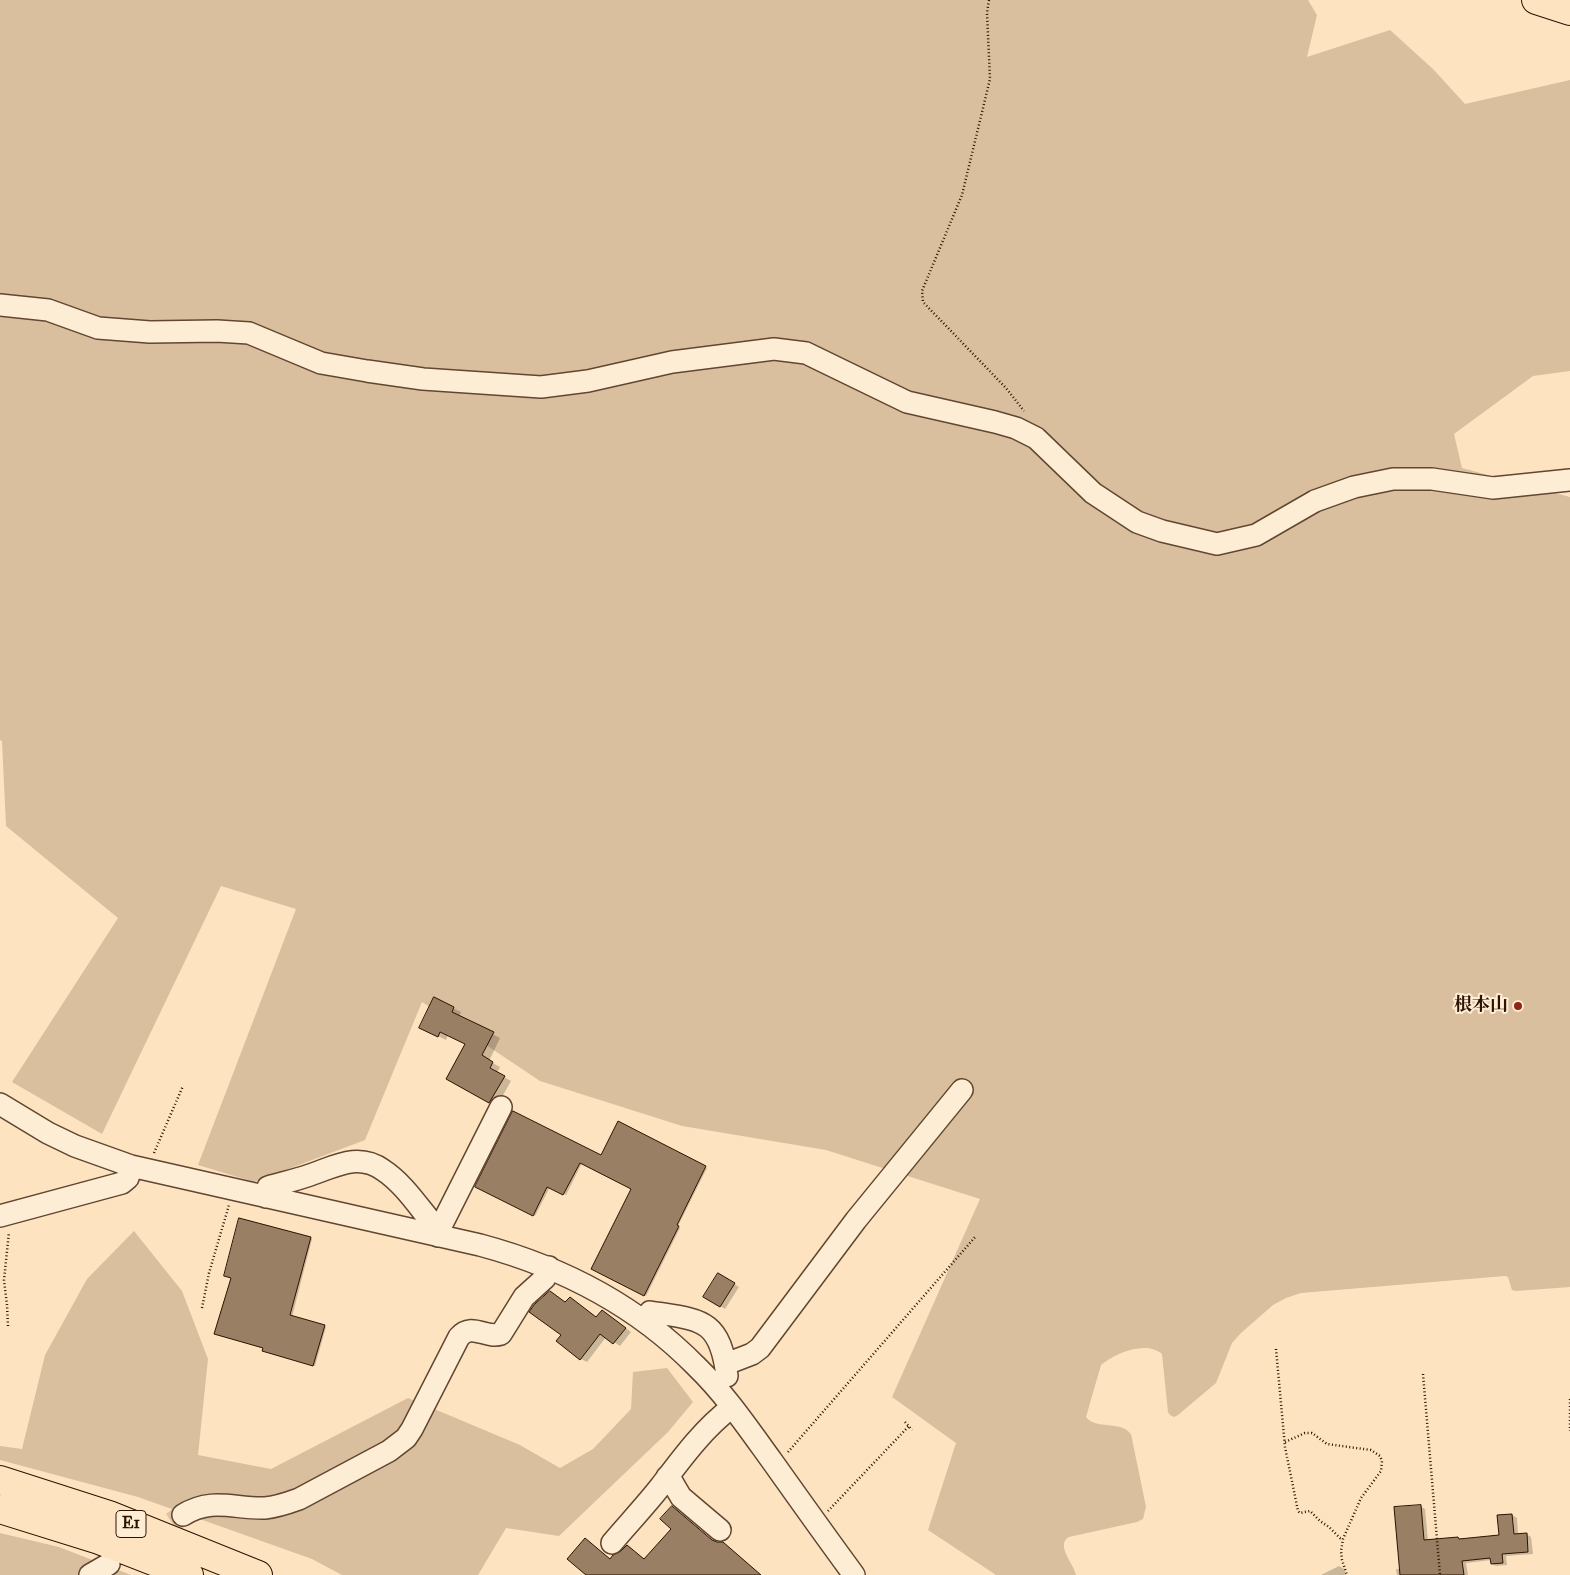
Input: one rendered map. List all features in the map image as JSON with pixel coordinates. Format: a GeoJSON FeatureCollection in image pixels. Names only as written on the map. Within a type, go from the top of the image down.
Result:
{"type":"FeatureCollection","features":[{"type":"Feature","properties":{"kind":"main road"},"geometry":{"type":"LineString","coordinates":[[1536,0],[1570,11]]}},
{"type":"Feature","properties":{"kind":"main road","name":"E1"},"geometry":{"type":"LineString","coordinates":[[0,1480],[109,1515],[258,1575]]}},
{"type":"Feature","properties":{"kind":"main road","name":"E1"},"geometry":{"type":"LineString","coordinates":[[0,1508],[99,1540],[189,1575]]}},
{"type":"Feature","properties":{"kind":"street"},"geometry":{"type":"LineString","coordinates":[[0,305],[48,310],[98,328],[150,332],[217,331],[249,333],[321,363],[367,371],[423,379],[541,387],[588,382],[672,362],[774,349],[806,353],[907,402],[1016,428],[1036,438],[1093,493],[1137,522],[1162,531],[1217,544],[1256,535],[1315,500],[1354,487],[1393,479],[1432,479],[1493,488],[1570,480]]}},
{"type":"Feature","properties":{"kind":"street"},"geometry":{"type":"LineString","coordinates":[[726,1364],[752,1354],[760,1348],[856,1220],[962,1090]]}},
{"type":"Feature","properties":{"kind":"street"},"geometry":{"type":"LineString","coordinates":[[0,1104],[48,1133],[75,1146],[140,1168],[266,1197],[440,1231],[549,1267],[607,1296],[644,1321],[686,1355],[726,1400],[854,1575]]}},
{"type":"Feature","properties":{"kind":"street"},"geometry":{"type":"LineString","coordinates":[[440,1231],[501,1108]]}},
{"type":"Feature","properties":{"kind":"street"},"geometry":{"type":"LineString","coordinates":[[266,1197],[268,1187],[306,1177],[350,1161],[366,1162],[382,1168],[395,1179],[440,1231]]}},
{"type":"Feature","properties":{"kind":"street"},"geometry":{"type":"LineString","coordinates":[[4,1215],[122,1183],[140,1168]]}},
{"type":"Feature","properties":{"kind":"street"},"geometry":{"type":"LineString","coordinates":[[183,1515],[192,1510],[213,1504],[263,1508],[290,1502],[299,1499],[398,1445],[412,1429],[463,1332],[469,1330],[496,1336],[501,1334],[524,1297],[545,1278],[549,1267]]}},
{"type":"Feature","properties":{"kind":"street"},"geometry":{"type":"LineString","coordinates":[[612,1542],[705,1431],[726,1400],[728,1386],[726,1364],[716,1336],[706,1325],[686,1318],[650,1312],[644,1321]]}},
{"type":"Feature","properties":{"kind":"street"},"geometry":{"type":"LineString","coordinates":[[668,1477],[681,1497],[720,1530]]}},
{"type":"Feature","properties":{"kind":"street"},"geometry":{"type":"LineString","coordinates":[[90,1575],[109,1564]]}},
{"type":"Feature","properties":{"kind":"path"},"geometry":{"type":"LineString","coordinates":[[989,0],[987,13],[990,79],[962,195],[922,291],[923,302],[1021,405],[1036,438]]}},
{"type":"Feature","properties":{"kind":"path"},"geometry":{"type":"LineString","coordinates":[[140,1168],[160,1137],[184,1086]]}},
{"type":"Feature","properties":{"kind":"path"},"geometry":{"type":"LineString","coordinates":[[202,1308],[209,1274],[233,1190]]}},
{"type":"Feature","properties":{"kind":"path"},"geometry":{"type":"LineString","coordinates":[[4,1215],[10,1221],[4,1280],[8,1326]]}},
{"type":"Feature","properties":{"kind":"path"},"geometry":{"type":"LineString","coordinates":[[774,1464],[782,1458],[976,1236]]}},
{"type":"Feature","properties":{"kind":"path"},"geometry":{"type":"LineString","coordinates":[[1276,1349],[1285,1442],[1298,1511],[1300,1513],[1310,1511],[1320,1522],[1330,1527],[1343,1539]]}},
{"type":"Feature","properties":{"kind":"path"},"geometry":{"type":"LineString","coordinates":[[1422,1374],[1440,1575]]}},
{"type":"Feature","properties":{"kind":"path"},"geometry":{"type":"LineString","coordinates":[[1570,1399],[1570,1430]]}},
{"type":"Feature","properties":{"kind":"path"},"geometry":{"type":"LineString","coordinates":[[905,1422],[912,1430]]}},
{"type":"Feature","properties":{"kind":"path"},"geometry":{"type":"LineString","coordinates":[[815,1522],[824,1516],[909,1426]]}},
{"type":"Feature","properties":{"kind":"path"},"geometry":{"type":"LineString","coordinates":[[1285,1442],[1308,1432],[1327,1444],[1371,1450],[1380,1456],[1382,1461],[1381,1471],[1361,1498],[1343,1539],[1341,1551],[1346,1575]]}},
{"type":"Feature","properties":{"kind":"shaded area"},"geometry":{"type":"Polygon","coordinates":[[[0,0],[1308,0],[1317,15],[1307,57],[1390,30],[1433,69],[1465,104],[1570,80],[1570,371],[1533,376],[1454,434],[1462,468],[1570,497],[1570,1287],[1516,1291],[1512,1290],[1508,1277],[1505,1276],[1301,1293],[1273,1305],[1241,1333],[1232,1343],[1216,1383],[1174,1417],[1168,1412],[1162,1354],[1148,1348],[1139,1348],[1114,1356],[1101,1365],[1086,1417],[1096,1423],[1121,1427],[1131,1434],[1146,1507],[1143,1519],[1069,1537],[1065,1540],[1066,1555],[1076,1575],[996,1575],[928,1530],[956,1443],[892,1397],[980,1199],[826,1150],[682,1126],[540,1081],[422,1002],[365,1140],[254,1182],[198,1165],[296,909],[221,886],[102,1134],[12,1082],[118,918],[6,826],[2,741],[0,740],[0,0]]]}},
{"type":"Feature","properties":{"kind":"shaded area"},"geometry":{"type":"Polygon","coordinates":[[[134,1231],[182,1291],[208,1359],[198,1455],[271,1469],[408,1398],[520,1445],[560,1468],[593,1449],[631,1409],[633,1372],[667,1368],[693,1402],[668,1432],[559,1536],[506,1528],[478,1575],[342,1575],[312,1559],[138,1497],[0,1460],[0,1446],[22,1449],[45,1355],[87,1279],[134,1231]]]}},
{"type":"Feature","properties":{"kind":"shaded area"},"geometry":{"type":"Polygon","coordinates":[[[0,1533],[59,1547],[131,1575],[0,1575],[0,1533]]]}},
{"type":"Feature","properties":{"kind":"building"},"geometry":{"type":"Polygon","coordinates":[[[434,997],[454,1007],[452,1012],[494,1032],[482,1055],[493,1062],[490,1068],[505,1076],[489,1103],[446,1079],[465,1044],[440,1032],[438,1037],[419,1028],[434,997]]]}},
{"type":"Feature","properties":{"kind":"building"},"geometry":{"type":"Polygon","coordinates":[[[513,1111],[601,1155],[618,1121],[706,1166],[644,1296],[591,1269],[631,1189],[580,1163],[563,1195],[547,1187],[533,1216],[475,1187],[513,1111]]]}},
{"type":"Feature","properties":{"kind":"building"},"geometry":{"type":"Polygon","coordinates":[[[239,1218],[311,1237],[290,1315],[325,1325],[313,1366],[262,1351],[263,1348],[214,1334],[231,1278],[224,1276],[239,1218]]]}},
{"type":"Feature","properties":{"kind":"building"},"geometry":{"type":"Polygon","coordinates":[[[718,1273],[735,1283],[720,1307],[703,1297],[718,1273]]]}},
{"type":"Feature","properties":{"kind":"building"},"geometry":{"type":"Polygon","coordinates":[[[550,1291],[565,1302],[570,1297],[596,1317],[602,1310],[626,1328],[613,1344],[600,1334],[580,1360],[556,1341],[561,1335],[529,1312],[550,1291]]]}},
{"type":"Feature","properties":{"kind":"building"},"geometry":{"type":"Polygon","coordinates":[[[1421,1505],[1424,1540],[1499,1535],[1497,1515],[1512,1514],[1514,1534],[1527,1533],[1528,1552],[1502,1554],[1503,1563],[1491,1564],[1490,1558],[1462,1561],[1464,1575],[1400,1575],[1394,1507],[1421,1505]]]}},
{"type":"Feature","properties":{"kind":"building"},"geometry":{"type":"Polygon","coordinates":[[[672,1506],[712,1540],[723,1542],[761,1575],[586,1575],[567,1559],[585,1538],[610,1559],[627,1545],[644,1559],[671,1529],[660,1519],[672,1506]]]}},
{"type":"Feature","properties":{"kind":"tunnel"},"geometry":{"type":"LineString","coordinates":[[145,1540],[183,1515]]}},
{"type":"Feature","properties":{"kind":"place","name":"根本山"},"geometry":{"type":"Point","coordinates":[1518,1006]}}]}
